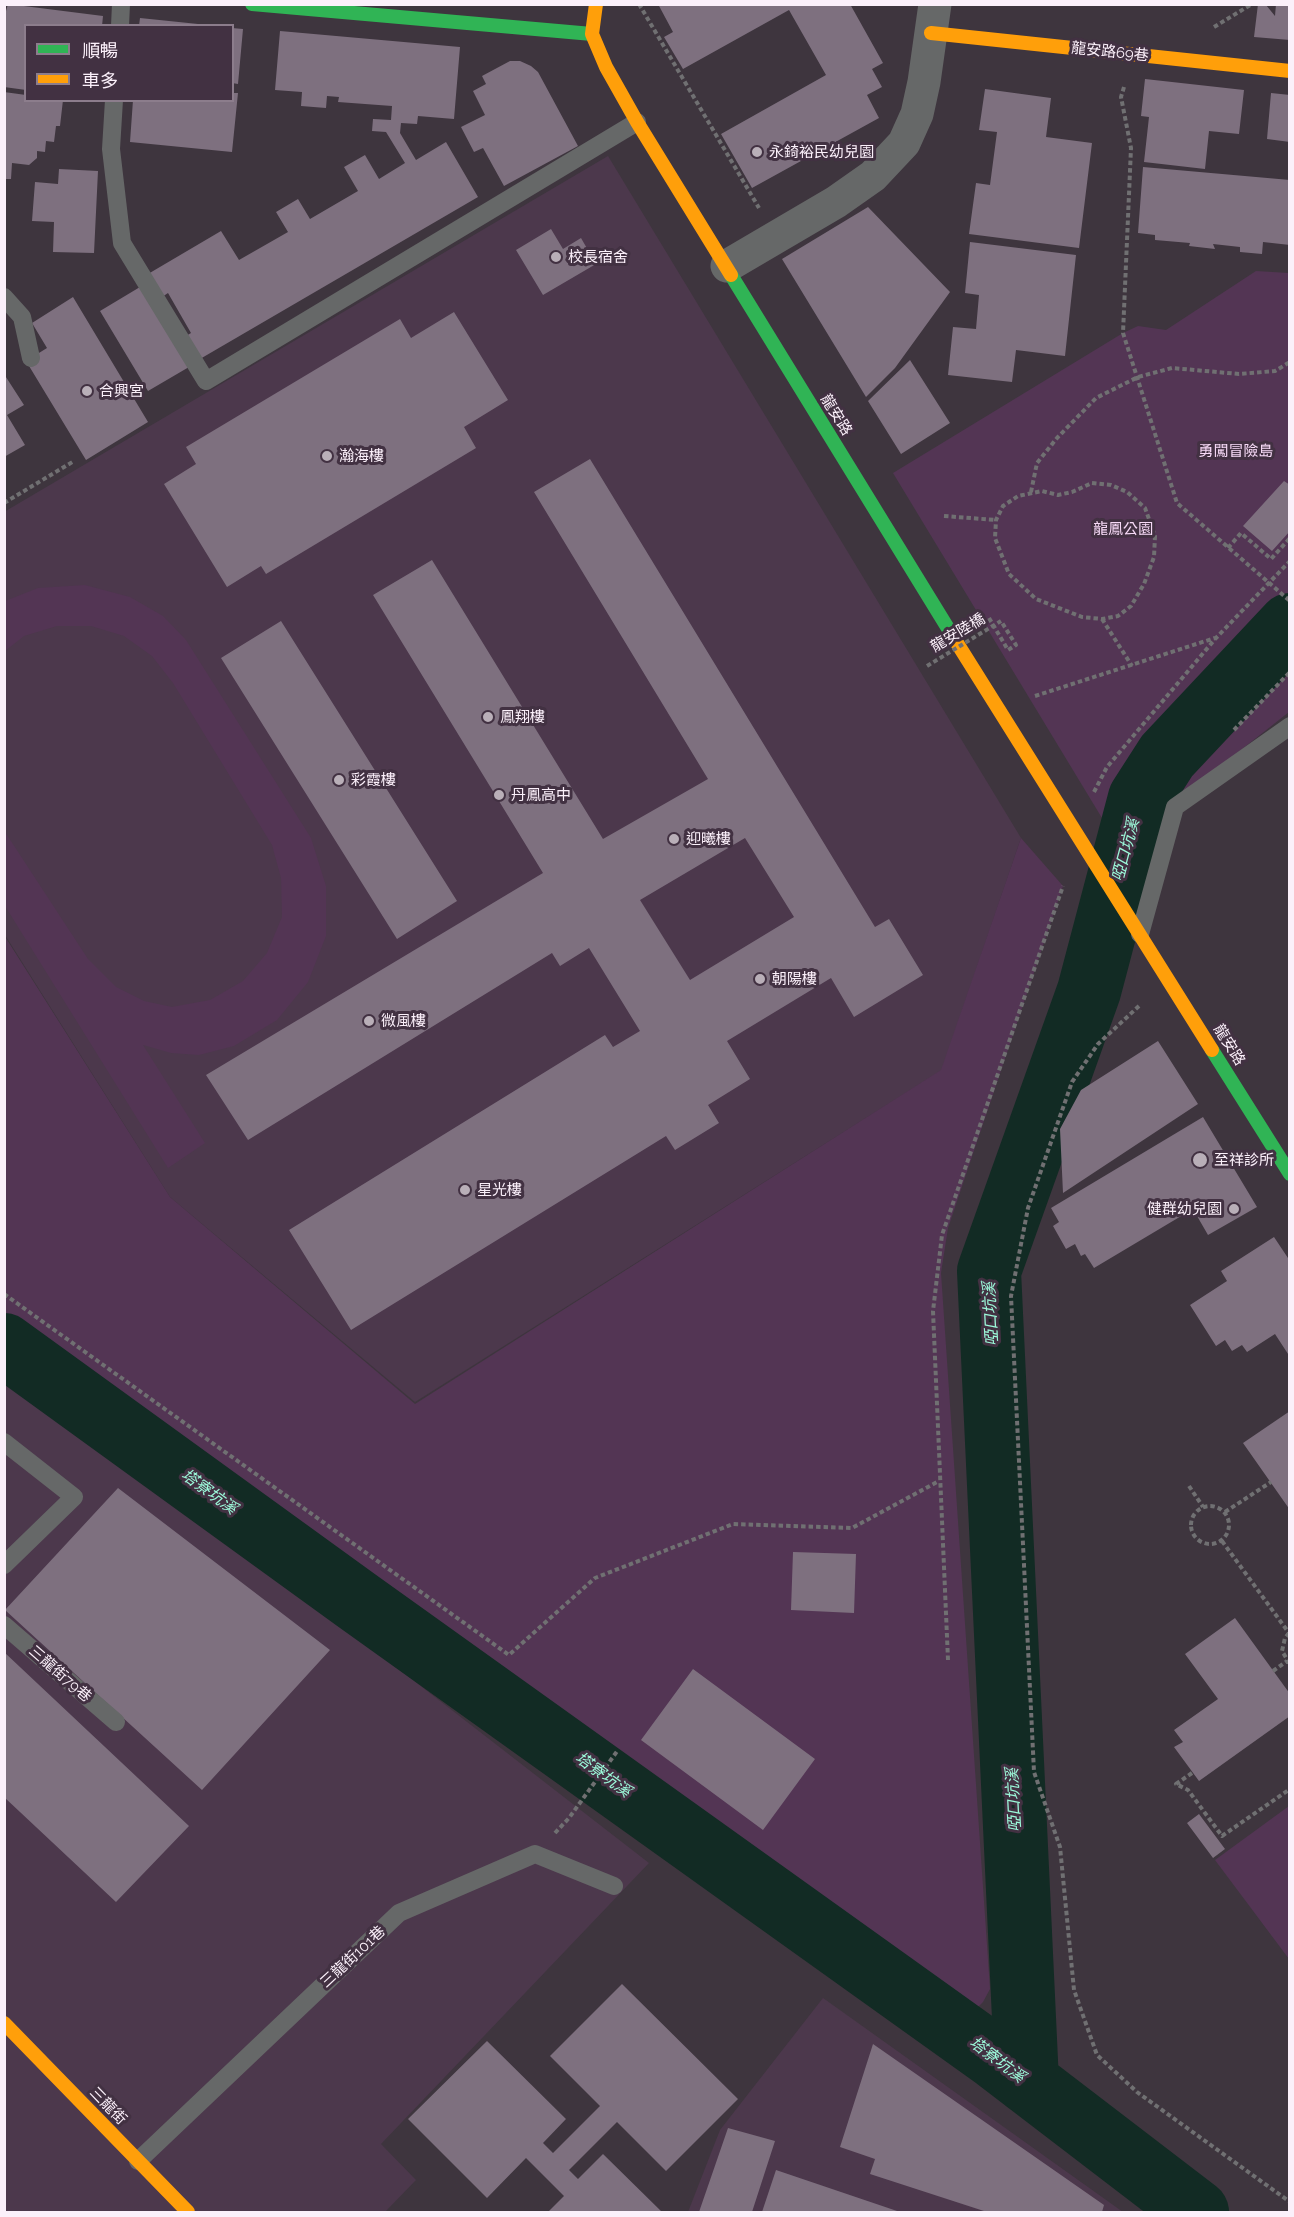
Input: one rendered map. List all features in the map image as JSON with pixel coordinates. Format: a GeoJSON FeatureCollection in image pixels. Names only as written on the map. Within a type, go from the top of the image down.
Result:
{"type":"FeatureCollection","features":[{"type":"Feature","properties":{"kind":"street"},"geometry":{"type":"LineString","coordinates":[[252,4],[454,13],[592,34],[596,4]]}},
{"type":"Feature","properties":{"kind":"street","name":"龍安路69巷"},"geometry":{"type":"LineString","coordinates":[[727,266],[836,202],[873,176],[904,143],[917,114],[933,19],[1133,55],[1290,71]]}},
{"type":"Feature","properties":{"kind":"street","name":"龍安路"},"geometry":{"type":"LineString","coordinates":[[592,34],[606,67],[637,122],[1060,809],[1290,1174]]}},
{"type":"Feature","properties":{"kind":"street","name":"三龍街"},"geometry":{"type":"LineString","coordinates":[[4,2023],[188,2212]]}},
{"type":"Feature","properties":{"kind":"lane"},"geometry":{"type":"LineString","coordinates":[[120,24],[122,4]]}},
{"type":"Feature","properties":{"kind":"lane"},"geometry":{"type":"LineString","coordinates":[[114,102],[111,150],[122,243],[206,381],[637,122]]}},
{"type":"Feature","properties":{"kind":"lane"},"geometry":{"type":"LineString","coordinates":[[4,297],[22,317],[31,358]]}},
{"type":"Feature","properties":{"kind":"lane"},"geometry":{"type":"LineString","coordinates":[[1140,934],[1175,807],[1290,726]]}},
{"type":"Feature","properties":{"kind":"lane"},"geometry":{"type":"LineString","coordinates":[[4,1443],[74,1497],[4,1565]]}},
{"type":"Feature","properties":{"kind":"lane","name":"三龍街79巷"},"geometry":{"type":"LineString","coordinates":[[4,1625],[116,1722]]}},
{"type":"Feature","properties":{"kind":"lane","name":"三龍街101巷"},"geometry":{"type":"LineString","coordinates":[[138,2161],[399,1913],[535,1854],[614,1886]]}},
{"type":"Feature","properties":{"kind":"path"},"geometry":{"type":"LineString","coordinates":[[639,4],[760,208]]}},
{"type":"Feature","properties":{"kind":"path"},"geometry":{"type":"LineString","coordinates":[[1133,55],[1121,97],[1131,148],[1124,333],[1177,503],[1290,601]]}},
{"type":"Feature","properties":{"kind":"path"},"geometry":{"type":"LineString","coordinates":[[1031,492],[1037,463],[1057,438],[1096,398],[1138,376],[1172,368],[1239,374],[1275,371],[1290,362]]}},
{"type":"Feature","properties":{"kind":"path"},"geometry":{"type":"LineString","coordinates":[[4,503],[74,460]]}},
{"type":"Feature","properties":{"kind":"path"},"geometry":{"type":"LineString","coordinates":[[1092,483],[1112,485],[1127,492],[1145,508],[1155,536],[1154,557],[1144,584],[1131,606],[1118,616],[1102,620],[1082,617],[1036,599],[1009,574],[995,538],[996,520],[1004,506],[1017,496],[1042,491],[1058,495],[1072,492],[1092,483]]}},
{"type":"Feature","properties":{"kind":"path"},"geometry":{"type":"LineString","coordinates":[[944,516],[996,520]]}},
{"type":"Feature","properties":{"kind":"path"},"geometry":{"type":"LineString","coordinates":[[1246,536],[1250,532]]}},
{"type":"Feature","properties":{"kind":"path"},"geometry":{"type":"LineString","coordinates":[[1228,548],[1241,533],[1271,559],[1280,545],[1290,538]]}},
{"type":"Feature","properties":{"kind":"path"},"geometry":{"type":"LineString","coordinates":[[1094,792],[1107,767],[1216,638],[1290,561]]}},
{"type":"Feature","properties":{"kind":"path","name":"龍安陸橋"},"geometry":{"type":"LineString","coordinates":[[927,666],[1001,621],[1016,645],[1008,650],[989,618]]}},
{"type":"Feature","properties":{"kind":"path"},"geometry":{"type":"LineString","coordinates":[[1102,620],[1132,666]]}},
{"type":"Feature","properties":{"kind":"path"},"geometry":{"type":"LineString","coordinates":[[1035,696],[1216,638]]}},
{"type":"Feature","properties":{"kind":"path"},"geometry":{"type":"LineString","coordinates":[[948,1660],[933,1311],[942,1235],[1063,886]]}},
{"type":"Feature","properties":{"kind":"path"},"geometry":{"type":"LineString","coordinates":[[1139,1006],[1098,1044],[1072,1082],[1028,1208],[1011,1296],[1034,1773],[1060,1847],[1074,1990],[1097,2055],[1137,2092],[1290,2202]]}},
{"type":"Feature","properties":{"kind":"path"},"geometry":{"type":"LineString","coordinates":[[4,1294],[509,1655],[595,1578],[733,1524],[852,1528],[939,1481]]}},
{"type":"Feature","properties":{"kind":"path"},"geometry":{"type":"LineString","coordinates":[[1225,1512],[1270,1482]]}},
{"type":"Feature","properties":{"kind":"path"},"geometry":{"type":"LineString","coordinates":[[1189,1486],[1203,1507]]}},
{"type":"Feature","properties":{"kind":"path"},"geometry":{"type":"LineString","coordinates":[[1214,1506],[1225,1512],[1230,1524],[1222,1541],[1215,1544],[1203,1543],[1193,1534],[1191,1521],[1198,1510],[1214,1506]]}},
{"type":"Feature","properties":{"kind":"path"},"geometry":{"type":"LineString","coordinates":[[1222,1541],[1289,1633],[1282,1644],[1282,1651],[1288,1662],[1273,1671]]}},
{"type":"Feature","properties":{"kind":"path"},"geometry":{"type":"LineString","coordinates":[[569,1818],[618,1750]]}},
{"type":"Feature","properties":{"kind":"path"},"geometry":{"type":"LineString","coordinates":[[1192,1773],[1176,1784],[1188,1790],[1222,1836],[1290,1789]]}},
{"type":"Feature","properties":{"kind":"shaded area","name":"丹鳳高中"},"geometry":{"type":"Polygon","coordinates":[[[608,156],[1021,838],[942,1070],[415,1402],[170,1197],[5,935],[4,512],[608,156]]]}},
{"type":"Feature","properties":{"kind":"shaded area"},"geometry":{"type":"Polygon","coordinates":[[[4,1363],[649,1863],[381,2144],[416,2180],[385,2212],[5,2212],[4,1363]]]}},
{"type":"Feature","properties":{"kind":"shaded area"},"geometry":{"type":"Polygon","coordinates":[[[823,1998],[1123,2212],[688,2212],[720,2130],[823,1998]]]}},
{"type":"Feature","properties":{"kind":"green space","name":"龍鳳公園"},"geometry":{"type":"Polygon","coordinates":[[[1256,271],[1289,273],[1289,712],[1170,806],[1173,776],[1287,656],[1258,630],[1137,761],[1105,823],[893,473],[1123,333],[1138,326],[1166,330],[1256,271]]]}},
{"type":"Feature","properties":{"kind":"green space"},"geometry":{"type":"Polygon","coordinates":[[[85,585],[130,597],[163,616],[186,640],[311,838],[326,886],[326,936],[308,982],[277,1020],[234,1046],[199,1055],[171,1053],[143,1045],[205,1143],[168,1168],[5,906],[5,832],[88,959],[116,987],[144,1001],[172,1007],[210,1000],[243,981],[267,953],[282,917],[281,878],[272,845],[173,683],[152,656],[124,636],[91,626],[57,626],[24,636],[5,651],[5,601],[38,588],[85,585]]]}},
{"type":"Feature","properties":{"kind":"green space"},"geometry":{"type":"Polygon","coordinates":[[[1021,838],[1063,886],[948,1228],[941,1273],[990,1989],[976,2009],[965,2008],[946,1999],[5,1322],[4,935],[170,1197],[415,1404],[941,1070],[1021,838]]]}},
{"type":"Feature","properties":{"kind":"green space"},"geometry":{"type":"Polygon","coordinates":[[[1289,1806],[1289,1959],[1215,1860],[1289,1806]]]}},
{"type":"Feature","properties":{"kind":"building"},"geometry":{"type":"Polygon","coordinates":[[[8,4],[103,16],[102,24],[24,24],[24,90],[4,87],[4,18],[8,4]]]}},
{"type":"Feature","properties":{"kind":"building"},"geometry":{"type":"Polygon","coordinates":[[[658,4],[850,4],[883,63],[872,69],[882,87],[867,95],[879,118],[752,188],[721,134],[826,75],[789,10],[683,69],[664,37],[673,32],[658,4]]]}},
{"type":"Feature","properties":{"kind":"building"},"geometry":{"type":"Polygon","coordinates":[[[1258,4],[1266,5],[1275,16],[1276,4],[1290,4],[1290,40],[1254,37],[1258,4]]]}},
{"type":"Feature","properties":{"kind":"building"},"geometry":{"type":"Polygon","coordinates":[[[140,18],[198,24],[139,24],[140,18]]]}},
{"type":"Feature","properties":{"kind":"building"},"geometry":{"type":"Polygon","coordinates":[[[234,28],[243,29],[238,84],[234,83],[234,28]]]}},
{"type":"Feature","properties":{"kind":"building"},"geometry":{"type":"Polygon","coordinates":[[[280,31],[460,47],[454,119],[418,116],[417,124],[401,123],[400,133],[416,160],[446,142],[478,197],[200,359],[186,336],[191,333],[168,293],[162,297],[148,274],[221,231],[239,260],[288,232],[276,212],[298,199],[310,219],[358,191],[344,167],[365,155],[379,179],[405,163],[386,132],[372,131],[373,119],[391,120],[392,106],[338,102],[339,97],[327,96],[326,108],[301,106],[302,92],[275,90],[280,31]]]}},
{"type":"Feature","properties":{"kind":"building"},"geometry":{"type":"Polygon","coordinates":[[[510,61],[520,61],[538,72],[578,146],[504,186],[483,148],[474,152],[461,127],[485,115],[473,91],[486,84],[482,76],[510,61]]]}},
{"type":"Feature","properties":{"kind":"building"},"geometry":{"type":"Polygon","coordinates":[[[1145,79],[1244,90],[1239,134],[1209,131],[1205,169],[1144,162],[1149,117],[1141,116],[1145,79]]]}},
{"type":"Feature","properties":{"kind":"building"},"geometry":{"type":"Polygon","coordinates":[[[985,89],[1051,98],[1046,137],[1092,143],[1079,248],[969,234],[976,183],[990,185],[997,132],[979,130],[985,89]]]}},
{"type":"Feature","properties":{"kind":"building"},"geometry":{"type":"Polygon","coordinates":[[[4,92],[24,95],[24,102],[63,102],[60,126],[56,126],[54,142],[46,141],[45,152],[37,151],[37,158],[29,165],[12,163],[11,179],[4,179],[4,92]]]}},
{"type":"Feature","properties":{"kind":"building"},"geometry":{"type":"Polygon","coordinates":[[[234,93],[238,93],[232,152],[130,142],[133,102],[234,102],[234,93]]]}},
{"type":"Feature","properties":{"kind":"building"},"geometry":{"type":"Polygon","coordinates":[[[1271,93],[1290,95],[1290,142],[1267,139],[1271,93]]]}},
{"type":"Feature","properties":{"kind":"building"},"geometry":{"type":"Polygon","coordinates":[[[1143,167],[1290,180],[1290,245],[1263,242],[1262,254],[1240,252],[1240,247],[1213,244],[1215,249],[1189,246],[1190,243],[1155,240],[1155,235],[1138,233],[1143,167]]]}},
{"type":"Feature","properties":{"kind":"building"},"geometry":{"type":"Polygon","coordinates":[[[59,169],[98,171],[94,253],[53,252],[54,222],[32,221],[35,182],[58,184],[59,169]]]}},
{"type":"Feature","properties":{"kind":"building"},"geometry":{"type":"Polygon","coordinates":[[[868,207],[950,292],[895,368],[866,397],[782,259],[868,207]]]}},
{"type":"Feature","properties":{"kind":"building","name":"校長宿舍"},"geometry":{"type":"Polygon","coordinates":[[[551,229],[563,249],[581,238],[596,264],[543,295],[516,250],[551,229]]]}},
{"type":"Feature","properties":{"kind":"building"},"geometry":{"type":"Polygon","coordinates":[[[970,242],[1076,255],[1065,356],[1016,350],[1012,382],[948,375],[953,327],[976,329],[979,295],[965,293],[970,242]]]}},
{"type":"Feature","properties":{"kind":"building"},"geometry":{"type":"Polygon","coordinates":[[[140,287],[189,367],[148,391],[100,311],[140,287]]]}},
{"type":"Feature","properties":{"kind":"building","name":"合興宮"},"geometry":{"type":"Polygon","coordinates":[[[73,297],[148,422],[86,460],[26,361],[47,348],[32,323],[73,297]]]}},
{"type":"Feature","properties":{"kind":"building","name":"瀚海樓"},"geometry":{"type":"Polygon","coordinates":[[[454,312],[508,400],[464,427],[476,448],[266,574],[261,566],[227,587],[164,484],[196,464],[186,447],[400,319],[411,338],[454,312]]]}},
{"type":"Feature","properties":{"kind":"building"},"geometry":{"type":"Polygon","coordinates":[[[910,360],[950,423],[901,454],[868,401],[910,360]]]}},
{"type":"Feature","properties":{"kind":"building"},"geometry":{"type":"Polygon","coordinates":[[[4,374],[24,405],[7,415],[25,445],[4,457],[4,374]]]}},
{"type":"Feature","properties":{"kind":"building"},"geometry":{"type":"Polygon","coordinates":[[[590,459],[875,927],[889,919],[923,975],[854,1017],[831,978],[727,1041],[750,1079],[708,1105],[719,1123],[675,1150],[666,1136],[351,1330],[289,1230],[605,1035],[613,1047],[640,1031],[589,948],[560,966],[552,953],[248,1140],[206,1075],[543,873],[373,595],[432,560],[603,839],[708,779],[534,492],[590,459]],[[745,838],[640,900],[690,980],[794,917],[745,838]]]}},
{"type":"Feature","properties":{"kind":"building"},"geometry":{"type":"Polygon","coordinates":[[[1284,481],[1290,485],[1290,531],[1272,551],[1243,526],[1284,481]]]}},
{"type":"Feature","properties":{"kind":"building","name":"彩霞樓"},"geometry":{"type":"Polygon","coordinates":[[[281,621],[457,901],[397,939],[221,658],[281,621]]]}},
{"type":"Feature","properties":{"kind":"building"},"geometry":{"type":"Polygon","coordinates":[[[1158,1041],[1198,1104],[1063,1193],[1060,1129],[1081,1090],[1158,1041]]]}},
{"type":"Feature","properties":{"kind":"building"},"geometry":{"type":"Polygon","coordinates":[[[1203,1117],[1257,1207],[1208,1235],[1193,1209],[1094,1268],[1085,1254],[1081,1256],[1075,1244],[1066,1249],[1053,1226],[1059,1222],[1051,1208],[1203,1117]]]}},
{"type":"Feature","properties":{"kind":"building"},"geometry":{"type":"Polygon","coordinates":[[[1274,1237],[1290,1261],[1290,1357],[1275,1334],[1247,1352],[1242,1345],[1232,1351],[1225,1340],[1216,1346],[1190,1305],[1227,1281],[1221,1271],[1274,1237]]]}},
{"type":"Feature","properties":{"kind":"building"},"geometry":{"type":"Polygon","coordinates":[[[1290,1411],[1290,1510],[1243,1443],[1290,1411]]]}},
{"type":"Feature","properties":{"kind":"building"},"geometry":{"type":"Polygon","coordinates":[[[118,1488],[330,1650],[202,1790],[5,1610],[118,1488]]]}},
{"type":"Feature","properties":{"kind":"building"},"geometry":{"type":"Polygon","coordinates":[[[793,1552],[856,1554],[854,1613],[791,1610],[793,1552]]]}},
{"type":"Feature","properties":{"kind":"building"},"geometry":{"type":"Polygon","coordinates":[[[1235,1618],[1290,1694],[1290,1716],[1199,1781],[1174,1747],[1183,1742],[1174,1730],[1218,1699],[1185,1654],[1235,1618]]]}},
{"type":"Feature","properties":{"kind":"building"},"geometry":{"type":"Polygon","coordinates":[[[4,1652],[189,1826],[116,1902],[4,1797],[4,1652]]]}},
{"type":"Feature","properties":{"kind":"building"},"geometry":{"type":"Polygon","coordinates":[[[693,1669],[815,1759],[763,1830],[641,1740],[693,1669]]]}},
{"type":"Feature","properties":{"kind":"building"},"geometry":{"type":"Polygon","coordinates":[[[1199,1814],[1225,1849],[1213,1858],[1187,1823],[1199,1814]]]}},
{"type":"Feature","properties":{"kind":"building"},"geometry":{"type":"Polygon","coordinates":[[[622,1984],[738,2099],[666,2171],[617,2122],[569,2170],[578,2179],[603,2154],[662,2212],[548,2212],[564,2196],[526,2158],[487,2198],[408,2119],[487,2041],[566,2119],[543,2143],[553,2153],[600,2106],[550,2056],[622,1984]]]}},
{"type":"Feature","properties":{"kind":"building"},"geometry":{"type":"Polygon","coordinates":[[[873,2044],[1104,2205],[1102,2212],[987,2212],[870,2174],[875,2159],[840,2147],[873,2044]]]}},
{"type":"Feature","properties":{"kind":"building"},"geometry":{"type":"Polygon","coordinates":[[[728,2128],[775,2141],[752,2212],[699,2212],[728,2128]]]}},
{"type":"Feature","properties":{"kind":"building"},"geometry":{"type":"Polygon","coordinates":[[[776,2170],[900,2212],[762,2212],[776,2170]]]}},
{"type":"Feature","properties":{"kind":"waterway","name":"啞口坑溪"},"geometry":{"type":"LineString","coordinates":[[1027,2082],[989,1271],[1089,991],[1140,798],[1167,756],[1290,625]]}},
{"type":"Feature","properties":{"kind":"waterway","name":"塔寮坑溪"},"geometry":{"type":"LineString","coordinates":[[4,1345],[996,2058],[1197,2212]]}},
{"type":"Feature","properties":{"kind":"traffic: fast"},"geometry":{"type":"LineString","coordinates":[[252,4],[592,34]]}},
{"type":"Feature","properties":{"kind":"traffic: fast"},"geometry":{"type":"LineString","coordinates":[[731,275],[957,643]]}},
{"type":"Feature","properties":{"kind":"traffic: fast"},"geometry":{"type":"LineString","coordinates":[[1212,1050],[1290,1174]]}},
{"type":"Feature","properties":{"kind":"traffic: slow"},"geometry":{"type":"LineString","coordinates":[[596,4],[592,34],[606,67],[731,275]]}},
{"type":"Feature","properties":{"kind":"traffic: slow"},"geometry":{"type":"LineString","coordinates":[[931,33],[1290,71]]}},
{"type":"Feature","properties":{"kind":"traffic: slow"},"geometry":{"type":"LineString","coordinates":[[957,643],[1212,1050]]}},
{"type":"Feature","properties":{"kind":"traffic: slow"},"geometry":{"type":"LineString","coordinates":[[4,2023],[188,2212]]}},
{"type":"Feature","properties":{"kind":"place","name":"永錡裕民幼兒園"},"geometry":{"type":"Point","coordinates":[757,152]}},
{"type":"Feature","properties":{"kind":"place","name":"校長宿舍"},"geometry":{"type":"Point","coordinates":[556,257]}},
{"type":"Feature","properties":{"kind":"place","name":"合興宮"},"geometry":{"type":"Point","coordinates":[87,391]}},
{"type":"Feature","properties":{"kind":"place","name":"瀚海樓"},"geometry":{"type":"Point","coordinates":[327,456]}},
{"type":"Feature","properties":{"kind":"place","name":"鳳翔樓"},"geometry":{"type":"Point","coordinates":[488,717]}},
{"type":"Feature","properties":{"kind":"place","name":"彩霞樓"},"geometry":{"type":"Point","coordinates":[339,780]}},
{"type":"Feature","properties":{"kind":"place","name":"丹鳳高中"},"geometry":{"type":"Point","coordinates":[499,795]}},
{"type":"Feature","properties":{"kind":"place","name":"迎曦樓"},"geometry":{"type":"Point","coordinates":[674,839]}},
{"type":"Feature","properties":{"kind":"place","name":"朝陽樓"},"geometry":{"type":"Point","coordinates":[760,979]}},
{"type":"Feature","properties":{"kind":"place","name":"微風樓"},"geometry":{"type":"Point","coordinates":[369,1021]}},
{"type":"Feature","properties":{"kind":"place","name":"至祥診所"},"geometry":{"type":"Point","coordinates":[1200,1160]}},
{"type":"Feature","properties":{"kind":"place","name":"星光樓"},"geometry":{"type":"Point","coordinates":[465,1190]}},
{"type":"Feature","properties":{"kind":"place","name":"健群幼兒園"},"geometry":{"type":"Point","coordinates":[1234,1209]}},
{"type":"Feature","properties":{"kind":"park label","name":"勇闖冒險島"},"geometry":{"type":"Point","coordinates":[1236,451]}}]}
